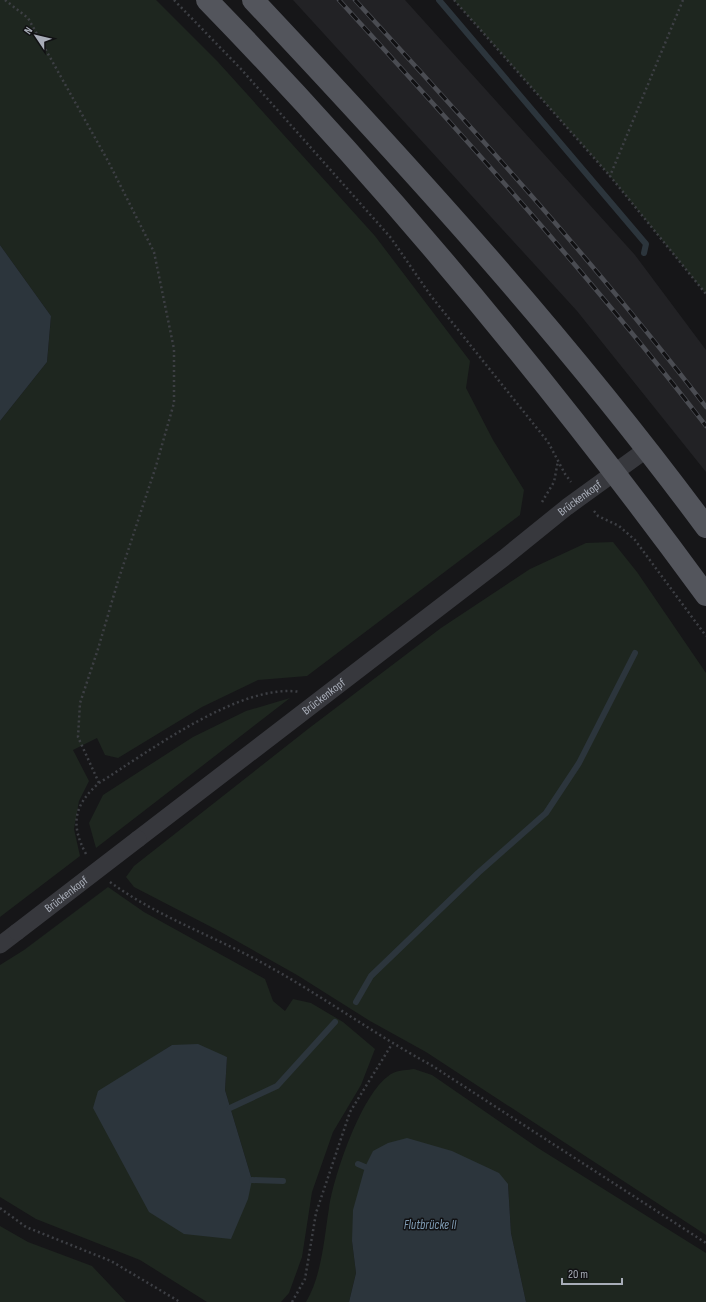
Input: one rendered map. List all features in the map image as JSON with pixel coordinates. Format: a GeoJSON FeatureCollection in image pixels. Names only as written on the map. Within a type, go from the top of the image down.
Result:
{"type":"FeatureCollection","features":[{"type":"Feature","properties":{"kind":"main road"},"geometry":{"type":"LineString","coordinates":[[207,0],[286,84],[455,273],[616,473],[706,595]]}},
{"type":"Feature","properties":{"kind":"main road"},"geometry":{"type":"LineString","coordinates":[[253,0],[362,116],[504,275],[560,341],[647,449],[706,527]]}},
{"type":"Feature","properties":{"kind":"street","name":"Brückenkopf"},"geometry":{"type":"LineString","coordinates":[[0,945],[583,496],[647,449]]}},
{"type":"Feature","properties":{"kind":"path"},"geometry":{"type":"LineString","coordinates":[[5,0],[28,18],[108,161],[154,252],[174,349],[174,403],[156,466],[80,703],[78,737],[99,782]]}},
{"type":"Feature","properties":{"kind":"path"},"geometry":{"type":"LineString","coordinates":[[174,0],[246,75],[391,238],[432,296],[548,442],[565,474],[598,516],[619,526],[635,540],[706,636]]}},
{"type":"Feature","properties":{"kind":"path"},"geometry":{"type":"LineString","coordinates":[[454,0],[610,176],[706,294]]}},
{"type":"Feature","properties":{"kind":"path"},"geometry":{"type":"LineString","coordinates":[[610,176],[683,0]]}},
{"type":"Feature","properties":{"kind":"path"},"geometry":{"type":"LineString","coordinates":[[86,854],[78,837],[76,822],[79,805],[99,782],[221,709],[251,697],[289,690]]}},
{"type":"Feature","properties":{"kind":"path"},"geometry":{"type":"LineString","coordinates":[[108,880],[166,917],[257,960],[341,1010],[392,1044],[431,1065],[706,1243]]}},
{"type":"Feature","properties":{"kind":"path"},"geometry":{"type":"LineString","coordinates":[[292,1302],[305,1279],[316,1213],[350,1112],[392,1044]]}},
{"type":"Feature","properties":{"kind":"path"},"geometry":{"type":"LineString","coordinates":[[0,1208],[26,1227],[111,1261],[180,1302]]}},
{"type":"Feature","properties":{"kind":"shaded area"},"geometry":{"type":"Polygon","coordinates":[[[0,0],[156,0],[218,62],[375,236],[470,361],[466,388],[493,440],[524,490],[520,515],[307,676],[258,680],[202,707],[118,758],[105,755],[97,738],[73,750],[89,781],[79,801],[74,829],[80,856],[0,917],[0,421],[47,362],[51,316],[0,245],[0,0]]]}},
{"type":"Feature","properties":{"kind":"shaded area"},"geometry":{"type":"Polygon","coordinates":[[[293,0],[405,0],[635,255],[706,350],[706,472],[577,311],[293,0]]]}},
{"type":"Feature","properties":{"kind":"shaded area"},"geometry":{"type":"Polygon","coordinates":[[[454,0],[706,0],[706,294],[610,176],[454,0]]]}},
{"type":"Feature","properties":{"kind":"shaded area"},"geometry":{"type":"Polygon","coordinates":[[[613,542],[637,572],[706,673],[706,1235],[426,1052],[370,1021],[297,975],[219,931],[134,887],[126,877],[134,866],[308,729],[441,628],[530,569],[586,543],[613,542]]]}},
{"type":"Feature","properties":{"kind":"shaded area"},"geometry":{"type":"Polygon","coordinates":[[[290,698],[96,848],[89,823],[103,795],[193,737],[246,711],[290,698]]]}},
{"type":"Feature","properties":{"kind":"shaded area"},"geometry":{"type":"Polygon","coordinates":[[[108,887],[144,912],[265,979],[273,1001],[285,1011],[293,999],[311,1003],[343,1022],[375,1049],[361,1085],[333,1132],[312,1192],[302,1257],[289,1293],[281,1302],[207,1302],[140,1260],[36,1219],[0,1197],[0,965],[24,950],[108,887]],[[172,1045],[138,1067],[252,1180],[225,1090],[227,1057],[172,1045]]]}},
{"type":"Feature","properties":{"kind":"shaded area"},"geometry":{"type":"Polygon","coordinates":[[[414,1069],[432,1075],[538,1148],[706,1253],[706,1302],[526,1302],[511,1233],[508,1184],[352,1241],[356,1273],[349,1302],[306,1302],[316,1280],[319,1269],[329,1208],[337,1175],[361,1114],[371,1096],[382,1082],[395,1072],[414,1069]]]}},
{"type":"Feature","properties":{"kind":"shaded area"},"geometry":{"type":"Polygon","coordinates":[[[0,1226],[28,1242],[92,1266],[126,1302],[0,1302],[0,1226]]]}},
{"type":"Feature","properties":{"kind":"water"},"geometry":{"type":"Polygon","coordinates":[[[0,245],[51,316],[47,362],[0,421],[0,245]]]}},
{"type":"Feature","properties":{"kind":"water"},"geometry":{"type":"Polygon","coordinates":[[[198,1044],[227,1057],[225,1090],[252,1180],[248,1199],[231,1239],[184,1234],[149,1212],[93,1108],[98,1091],[172,1045],[198,1044]]]}},
{"type":"Feature","properties":{"kind":"water","name":"Flutbrücke II"},"geometry":{"type":"Polygon","coordinates":[[[407,1138],[452,1151],[499,1173],[508,1184],[511,1233],[526,1302],[349,1302],[356,1273],[352,1241],[353,1210],[365,1167],[373,1151],[388,1143],[407,1138]]]}},
{"type":"Feature","properties":{"kind":"waterway"},"geometry":{"type":"LineString","coordinates":[[439,0],[646,244],[644,253]]}},
{"type":"Feature","properties":{"kind":"waterway"},"geometry":{"type":"LineString","coordinates":[[356,1002],[371,976],[478,873],[546,813],[579,763],[635,653]]}},
{"type":"Feature","properties":{"kind":"waterway"},"geometry":{"type":"LineString","coordinates":[[230,1108],[277,1086],[335,1022]]}},
{"type":"Feature","properties":{"kind":"waterway"},"geometry":{"type":"LineString","coordinates":[[358,1164],[365,1167]]}},
{"type":"Feature","properties":{"kind":"waterway"},"geometry":{"type":"LineString","coordinates":[[252,1180],[283,1181]]}},
{"type":"Feature","properties":{"kind":"railway"},"geometry":{"type":"LineString","coordinates":[[339,0],[434,104],[573,262],[706,426]]}},
{"type":"Feature","properties":{"kind":"railway"},"geometry":{"type":"LineString","coordinates":[[355,0],[446,99],[579,251],[665,354],[706,407]]}}]}
